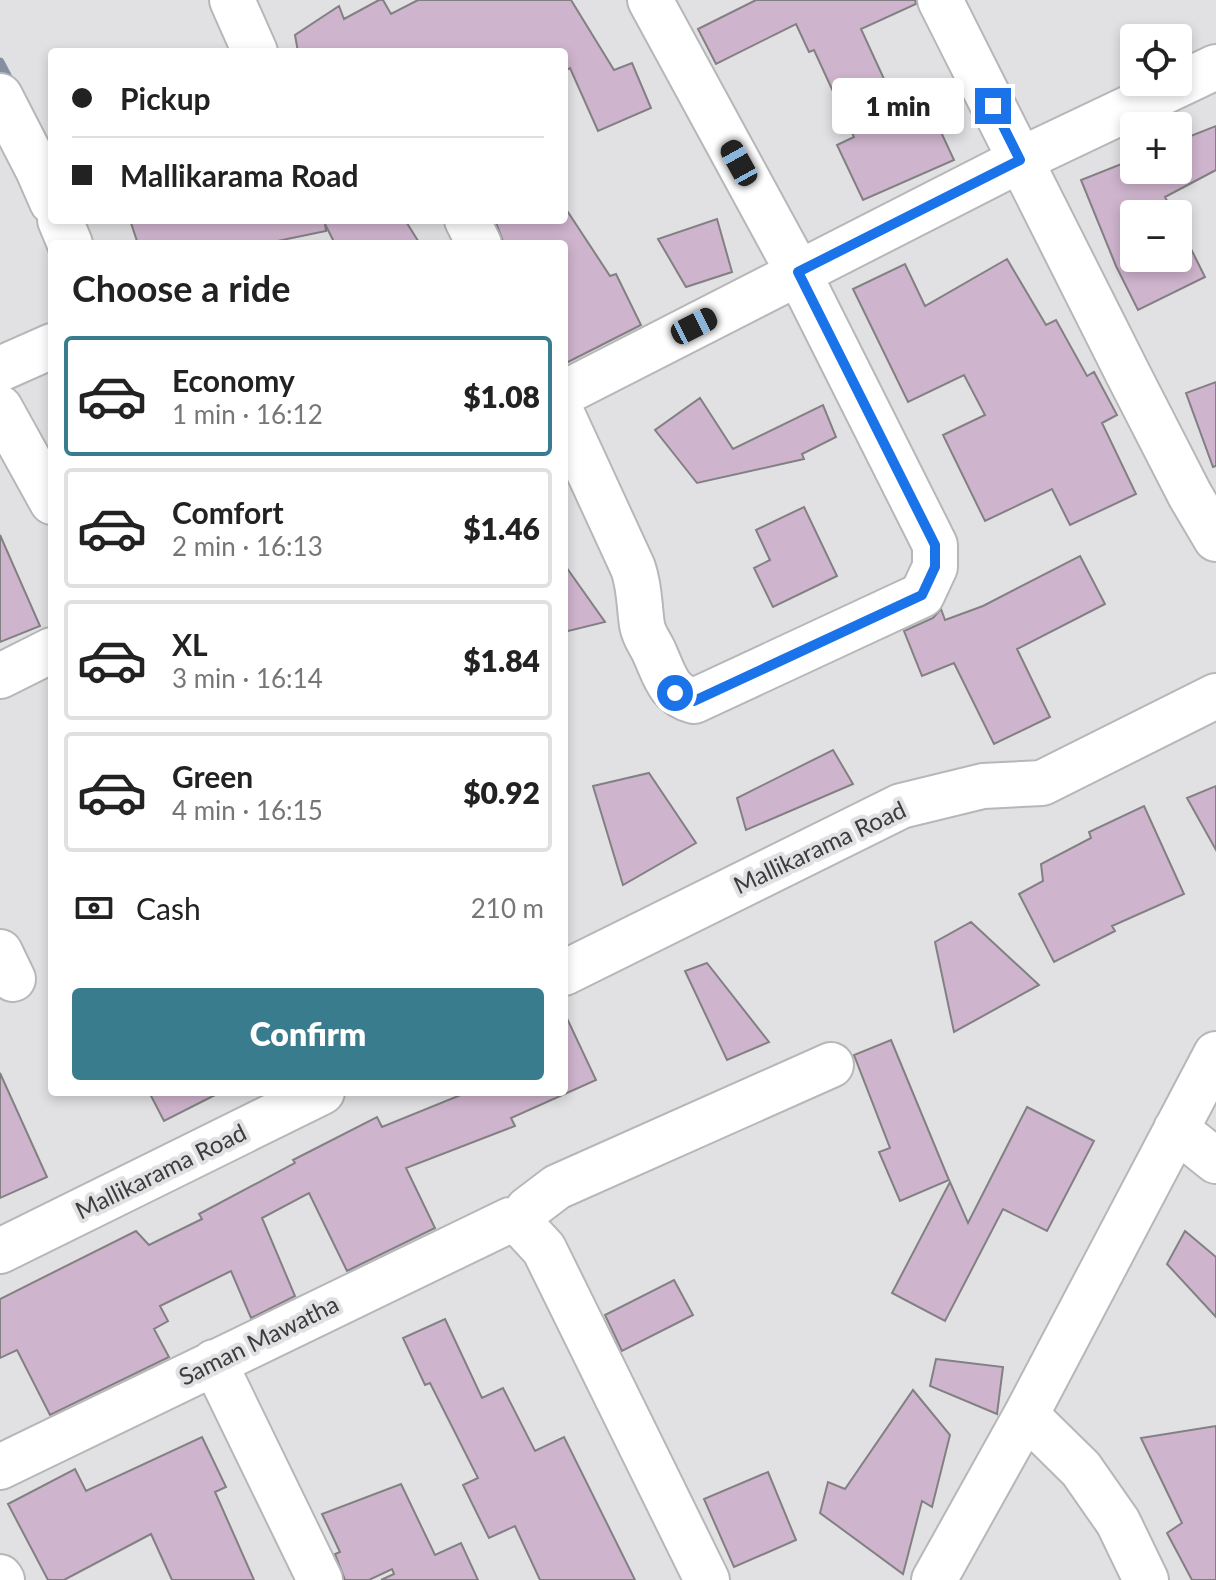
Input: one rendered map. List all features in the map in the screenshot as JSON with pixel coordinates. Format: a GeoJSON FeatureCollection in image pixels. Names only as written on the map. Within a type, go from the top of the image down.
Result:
{"type":"FeatureCollection","features":[{"type":"Feature","properties":{"kind":"street"},"geometry":{"type":"LineString","coordinates":[[232,0],[253,48]]}},
{"type":"Feature","properties":{"kind":"street"},"geometry":{"type":"LineString","coordinates":[[568,427],[640,587],[645,636],[663,677],[675,693],[685,699],[694,701],[922,595],[935,567],[935,545],[798,272],[650,0]]}},
{"type":"Feature","properties":{"kind":"street"},"geometry":{"type":"LineString","coordinates":[[940,0],[1020,160],[1203,489],[1216,539]]}},
{"type":"Feature","properties":{"kind":"street"},"geometry":{"type":"LineString","coordinates":[[568,391],[1020,160],[1216,67]]}},
{"type":"Feature","properties":{"kind":"street"},"geometry":{"type":"LineString","coordinates":[[0,96],[48,193]]}},
{"type":"Feature","properties":{"kind":"street"},"geometry":{"type":"LineString","coordinates":[[0,369],[48,348]]}},
{"type":"Feature","properties":{"kind":"street"},"geometry":{"type":"LineString","coordinates":[[0,408],[48,495]]}},
{"type":"Feature","properties":{"kind":"street"},"geometry":{"type":"LineString","coordinates":[[0,676],[48,652]]}},
{"type":"Feature","properties":{"kind":"street","name":"Mallikarama Road"},"geometry":{"type":"LineString","coordinates":[[568,971],[901,806],[983,786],[1042,783],[1216,696]]}},
{"type":"Feature","properties":{"kind":"street"},"geometry":{"type":"LineString","coordinates":[[934,1580],[1026,1415],[1216,1054]]}},
{"type":"Feature","properties":{"kind":"street"},"geometry":{"type":"LineString","coordinates":[[707,1580],[544,1249],[519,1222],[528,1209],[557,1187],[831,1065]]}},
{"type":"Feature","properties":{"kind":"street","name":"Mallikarama Road"},"geometry":{"type":"LineString","coordinates":[[0,1251],[314,1096]]}},
{"type":"Feature","properties":{"kind":"street"},"geometry":{"type":"LineString","coordinates":[[1176,1129],[1216,1161]]}},
{"type":"Feature","properties":{"kind":"street","name":"Saman Mawatha"},"geometry":{"type":"LineString","coordinates":[[0,1467],[510,1220],[519,1222]]}},
{"type":"Feature","properties":{"kind":"street"},"geometry":{"type":"LineString","coordinates":[[214,1362],[320,1580]]}},
{"type":"Feature","properties":{"kind":"street"},"geometry":{"type":"LineString","coordinates":[[1026,1415],[1081,1469],[1118,1522],[1146,1580]]}},
{"type":"Feature","properties":{"kind":"building"},"geometry":{"type":"Polygon","coordinates":[[[379,0],[383,0],[391,14],[418,0],[571,0],[614,70],[632,63],[651,108],[598,131],[570,68],[568,69],[568,48],[297,48],[295,35],[339,6],[344,19],[379,0]]]}},
{"type":"Feature","properties":{"kind":"building"},"geometry":{"type":"Polygon","coordinates":[[[756,0],[915,0],[916,4],[861,29],[901,116],[928,104],[954,160],[863,200],[837,145],[854,137],[814,50],[809,52],[796,24],[716,64],[698,29],[756,0]]]}},
{"type":"Feature","properties":{"kind":"building"},"geometry":{"type":"Polygon","coordinates":[[[1216,126],[1216,170],[1192,183],[1192,135],[1216,126]]]}},
{"type":"Feature","properties":{"kind":"building"},"geometry":{"type":"Polygon","coordinates":[[[1120,165],[1120,184],[1190,184],[1165,197],[1167,200],[1120,200],[1120,272],[1192,272],[1192,251],[1205,277],[1138,310],[1116,266],[1081,180],[1120,165]]]}},
{"type":"Feature","properties":{"kind":"building"},"geometry":{"type":"Polygon","coordinates":[[[568,212],[610,276],[616,274],[641,325],[568,362],[568,240],[502,240],[496,224],[568,224],[568,212]]]}},
{"type":"Feature","properties":{"kind":"building"},"geometry":{"type":"Polygon","coordinates":[[[717,219],[732,272],[686,287],[658,239],[717,219]]]}},
{"type":"Feature","properties":{"kind":"building"},"geometry":{"type":"Polygon","coordinates":[[[131,224],[325,224],[326,231],[282,240],[137,240],[131,224]]]}},
{"type":"Feature","properties":{"kind":"building"},"geometry":{"type":"Polygon","coordinates":[[[325,224],[408,224],[418,240],[333,240],[325,224]]]}},
{"type":"Feature","properties":{"kind":"building"},"geometry":{"type":"Polygon","coordinates":[[[1007,259],[1046,325],[1056,320],[1087,376],[1094,372],[1117,415],[1102,423],[1136,494],[1070,525],[1052,489],[985,521],[943,435],[985,415],[964,375],[908,402],[853,289],[905,264],[925,306],[1007,259]]]}},
{"type":"Feature","properties":{"kind":"building"},"geometry":{"type":"Polygon","coordinates":[[[1216,382],[1216,466],[1213,467],[1186,393],[1216,382]]]}},
{"type":"Feature","properties":{"kind":"building"},"geometry":{"type":"Polygon","coordinates":[[[700,398],[733,449],[823,405],[836,437],[802,454],[804,459],[697,483],[655,430],[700,398]]]}},
{"type":"Feature","properties":{"kind":"building"},"geometry":{"type":"Polygon","coordinates":[[[804,507],[837,576],[773,607],[754,568],[770,560],[756,530],[804,507]]]}},
{"type":"Feature","properties":{"kind":"building"},"geometry":{"type":"Polygon","coordinates":[[[0,535],[40,626],[0,642],[0,535]]]}},
{"type":"Feature","properties":{"kind":"building"},"geometry":{"type":"Polygon","coordinates":[[[1080,556],[1105,604],[1017,649],[1050,717],[994,744],[954,663],[922,676],[904,631],[933,618],[941,609],[945,620],[983,606],[1080,556]]]}},
{"type":"Feature","properties":{"kind":"building"},"geometry":{"type":"Polygon","coordinates":[[[568,570],[605,622],[568,631],[568,570]]]}},
{"type":"Feature","properties":{"kind":"building"},"geometry":{"type":"Polygon","coordinates":[[[833,750],[853,784],[746,830],[737,798],[833,750]]]}},
{"type":"Feature","properties":{"kind":"building"},"geometry":{"type":"Polygon","coordinates":[[[649,773],[696,843],[623,885],[593,786],[649,773]]]}},
{"type":"Feature","properties":{"kind":"building"},"geometry":{"type":"Polygon","coordinates":[[[1216,786],[1216,850],[1187,798],[1216,786]]]}},
{"type":"Feature","properties":{"kind":"building"},"geometry":{"type":"Polygon","coordinates":[[[1144,806],[1184,894],[1112,926],[1115,931],[1054,962],[1019,894],[1043,881],[1041,864],[1091,838],[1089,832],[1144,806]]]}},
{"type":"Feature","properties":{"kind":"building"},"geometry":{"type":"Polygon","coordinates":[[[971,922],[1039,985],[954,1032],[935,942],[971,922]]]}},
{"type":"Feature","properties":{"kind":"building"},"geometry":{"type":"Polygon","coordinates":[[[707,963],[769,1042],[727,1060],[685,971],[707,963]]]}},
{"type":"Feature","properties":{"kind":"building"},"geometry":{"type":"Polygon","coordinates":[[[568,1020],[596,1080],[568,1093],[568,1020]]]}},
{"type":"Feature","properties":{"kind":"building"},"geometry":{"type":"Polygon","coordinates":[[[891,1040],[949,1180],[900,1201],[879,1152],[890,1148],[854,1055],[891,1040]]]}},
{"type":"Feature","properties":{"kind":"building"},"geometry":{"type":"Polygon","coordinates":[[[0,1073],[47,1177],[0,1198],[0,1073]]]}},
{"type":"Feature","properties":{"kind":"building"},"geometry":{"type":"Polygon","coordinates":[[[151,1096],[213,1096],[164,1121],[151,1096]]]}},
{"type":"Feature","properties":{"kind":"building"},"geometry":{"type":"Polygon","coordinates":[[[458,1096],[560,1096],[511,1118],[515,1126],[406,1168],[435,1228],[347,1271],[309,1193],[262,1218],[295,1296],[251,1318],[231,1271],[160,1306],[168,1321],[154,1329],[169,1357],[50,1415],[17,1350],[0,1358],[0,1299],[136,1231],[149,1245],[202,1219],[199,1214],[295,1163],[293,1160],[377,1117],[382,1127],[458,1096]]]}},
{"type":"Feature","properties":{"kind":"building"},"geometry":{"type":"Polygon","coordinates":[[[1027,1107],[1094,1141],[1047,1231],[1003,1209],[945,1321],[892,1293],[950,1182],[968,1223],[1027,1107]]]}},
{"type":"Feature","properties":{"kind":"building"},"geometry":{"type":"Polygon","coordinates":[[[1185,1231],[1216,1257],[1216,1317],[1167,1264],[1185,1231]]]}},
{"type":"Feature","properties":{"kind":"building"},"geometry":{"type":"Polygon","coordinates":[[[674,1280],[693,1315],[622,1351],[605,1315],[674,1280]]]}},
{"type":"Feature","properties":{"kind":"building"},"geometry":{"type":"Polygon","coordinates":[[[445,1319],[482,1398],[503,1388],[535,1451],[564,1437],[635,1580],[540,1580],[515,1526],[489,1538],[463,1485],[478,1478],[430,1383],[425,1385],[403,1338],[445,1319]]]}},
{"type":"Feature","properties":{"kind":"building"},"geometry":{"type":"Polygon","coordinates":[[[936,1359],[1003,1367],[997,1414],[930,1386],[936,1359]]]}},
{"type":"Feature","properties":{"kind":"building"},"geometry":{"type":"Polygon","coordinates":[[[913,1390],[950,1435],[932,1507],[922,1501],[903,1574],[820,1513],[828,1482],[845,1489],[913,1390]]]}},
{"type":"Feature","properties":{"kind":"building"},"geometry":{"type":"Polygon","coordinates":[[[1216,1426],[1216,1580],[1192,1580],[1167,1533],[1182,1523],[1141,1438],[1216,1426]]]}},
{"type":"Feature","properties":{"kind":"building"},"geometry":{"type":"Polygon","coordinates":[[[202,1437],[226,1487],[215,1492],[254,1580],[172,1580],[151,1534],[64,1580],[48,1580],[8,1504],[75,1469],[86,1491],[202,1437]]]}},
{"type":"Feature","properties":{"kind":"building"},"geometry":{"type":"Polygon","coordinates":[[[768,1472],[796,1540],[734,1567],[704,1499],[768,1472]]]}},
{"type":"Feature","properties":{"kind":"building"},"geometry":{"type":"Polygon","coordinates":[[[401,1484],[435,1555],[461,1543],[478,1580],[381,1580],[394,1574],[392,1569],[369,1580],[345,1580],[335,1554],[340,1552],[322,1514],[401,1484]]]}},
{"type":"Feature","properties":{"kind":"waterway"},"geometry":{"type":"LineString","coordinates":[[0,62],[13,87]]}},
{"type":"Feature","properties":{"kind":"route"},"geometry":{"type":"LineString","coordinates":[[675,693],[694,701],[922,595],[935,567],[935,545],[798,272],[1020,160],[993,106]]}}]}
